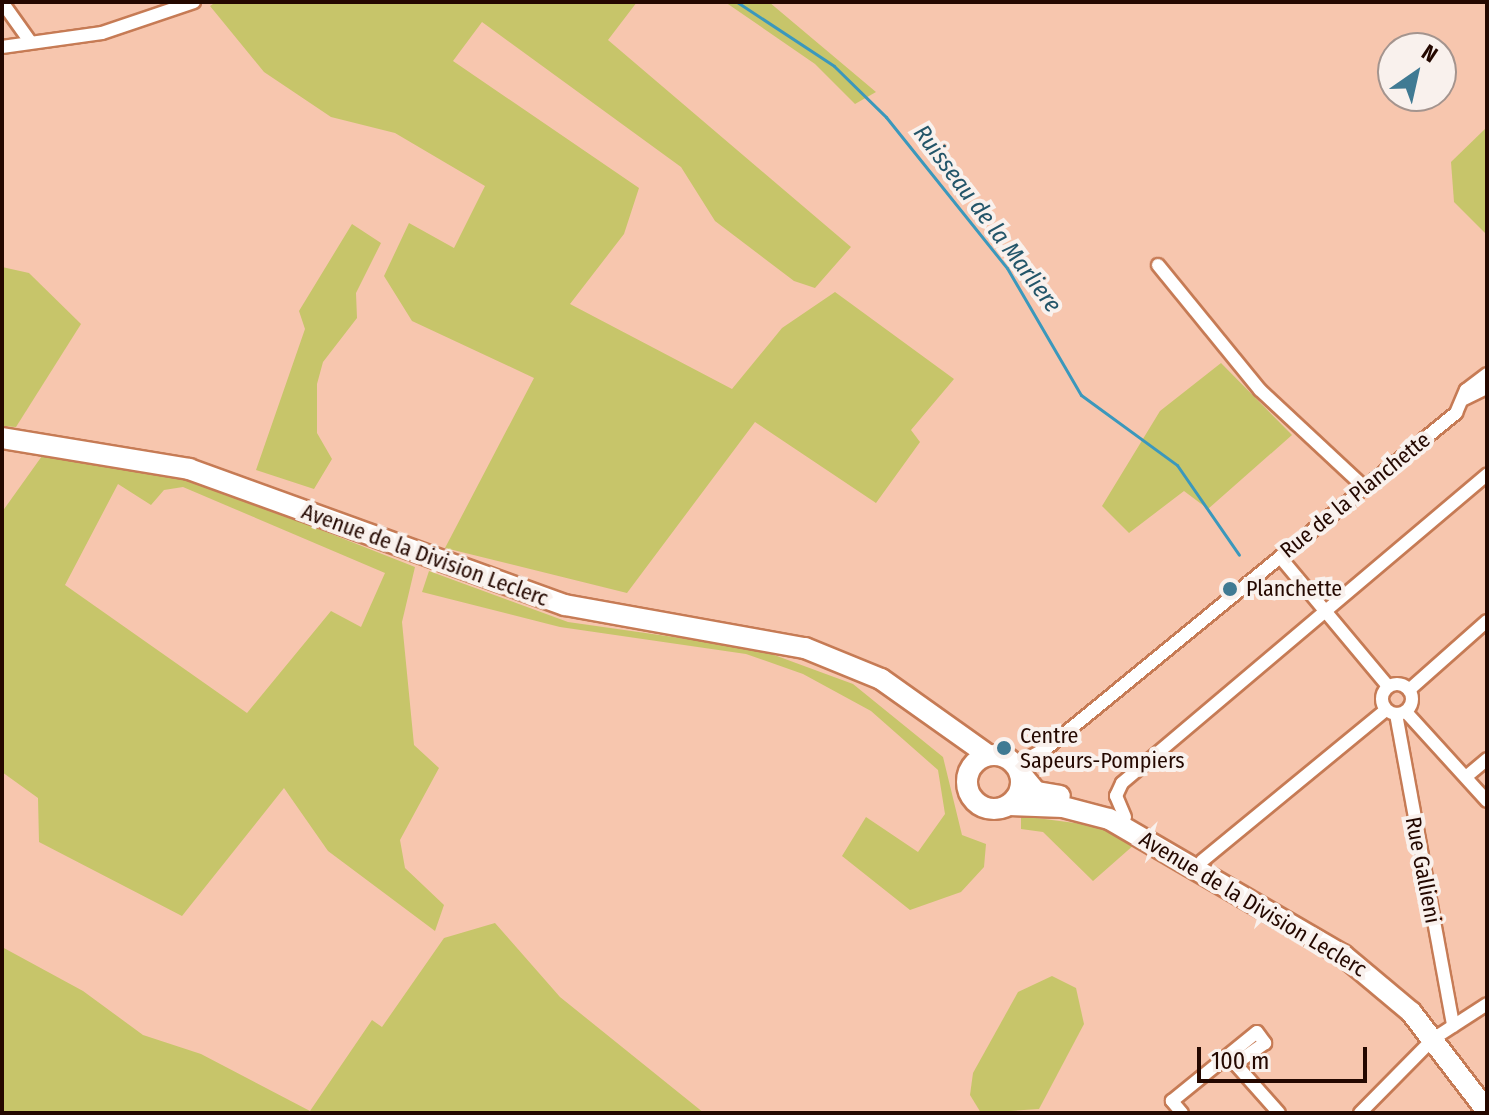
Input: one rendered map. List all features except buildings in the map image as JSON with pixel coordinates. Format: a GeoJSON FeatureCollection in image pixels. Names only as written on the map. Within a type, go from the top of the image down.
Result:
{"type":"FeatureCollection","features":[{"type":"Feature","properties":{"kind":"main road","name":"Avenue de la Division Leclerc"},"geometry":{"type":"LineString","coordinates":[[2,438],[189,469],[536,597],[755,635],[849,666],[918,702],[988,755]]}},
{"type":"Feature","properties":{"kind":"main road","name":"Avenue de la Division Leclerc"},"geometry":{"type":"LineString","coordinates":[[849,666],[949,740],[970,769]]}},
{"type":"Feature","properties":{"kind":"main road"},"geometry":{"type":"LineString","coordinates":[[988,755],[1018,770],[1009,805],[977,803],[967,784],[970,769],[988,755]]}},
{"type":"Feature","properties":{"kind":"main road","name":"Avenue de la Division Leclerc"},"geometry":{"type":"LineString","coordinates":[[1018,770],[1040,793],[1125,817],[1214,866],[1355,963],[1442,1033],[1487,1096]]}},
{"type":"Feature","properties":{"kind":"main road","name":"Avenue de la Division Leclerc"},"geometry":{"type":"LineString","coordinates":[[1009,805],[1097,814],[1214,866]]}},
{"type":"Feature","properties":{"kind":"main road","name":"Avenue de la Division Leclerc"},"geometry":{"type":"LineString","coordinates":[[1442,1033],[1487,1111]]}},
{"type":"Feature","properties":{"kind":"street"},"geometry":{"type":"LineString","coordinates":[[2,2],[29,40]]}},
{"type":"Feature","properties":{"kind":"street"},"geometry":{"type":"LineString","coordinates":[[2,47],[29,40],[102,33],[194,2]]}},
{"type":"Feature","properties":{"kind":"street"},"geometry":{"type":"LineString","coordinates":[[1158,265],[1260,390],[1364,487]]}},
{"type":"Feature","properties":{"kind":"street","name":"Rue de la Planchette"},"geometry":{"type":"LineString","coordinates":[[1018,770],[1364,487],[1464,399],[1487,374]]}},
{"type":"Feature","properties":{"kind":"street","name":"Rue de la Planchette"},"geometry":{"type":"LineString","coordinates":[[1464,399],[1487,388]]}},
{"type":"Feature","properties":{"kind":"street"},"geometry":{"type":"LineString","coordinates":[[1125,817],[1116,796],[1122,783],[1487,475]]}},
{"type":"Feature","properties":{"kind":"street"},"geometry":{"type":"LineString","coordinates":[[1280,557],[1388,686],[1409,690]]}},
{"type":"Feature","properties":{"kind":"street"},"geometry":{"type":"LineString","coordinates":[[1214,866],[1396,712],[1409,690],[1487,621]]}},
{"type":"Feature","properties":{"kind":"street"},"geometry":{"type":"LineString","coordinates":[[1388,686],[1382,697],[1467,776],[1487,801]]}},
{"type":"Feature","properties":{"kind":"street","name":"Rue Gallieni"},"geometry":{"type":"LineString","coordinates":[[1396,712],[1442,1033]]}},
{"type":"Feature","properties":{"kind":"street"},"geometry":{"type":"LineString","coordinates":[[1467,776],[1487,759]]}},
{"type":"Feature","properties":{"kind":"street"},"geometry":{"type":"LineString","coordinates":[[1360,1113],[1442,1033],[1487,1004]]}},
{"type":"Feature","properties":{"kind":"street"},"geometry":{"type":"LineString","coordinates":[[1182,1113],[1172,1101],[1232,1060],[1279,1113]]}},
{"type":"Feature","properties":{"kind":"shaded area"},"geometry":{"type":"Polygon","coordinates":[[[216,2],[637,2],[608,40],[851,247],[815,288],[794,281],[715,221],[681,167],[482,22],[453,61],[639,188],[624,234],[570,304],[732,389],[782,328],[835,292],[954,379],[911,430],[920,442],[876,503],[755,422],[627,593],[445,548],[534,378],[412,321],[384,276],[409,223],[454,248],[485,186],[395,133],[331,117],[264,72],[210,6],[216,2]]]}},
{"type":"Feature","properties":{"kind":"shaded area"},"geometry":{"type":"Polygon","coordinates":[[[725,2],[769,2],[876,92],[855,104],[815,64],[725,2]]]}},
{"type":"Feature","properties":{"kind":"shaded area"},"geometry":{"type":"Polygon","coordinates":[[[1487,127],[1487,235],[1454,202],[1451,162],[1487,127]]]}},
{"type":"Feature","properties":{"kind":"shaded area"},"geometry":{"type":"Polygon","coordinates":[[[352,224],[381,243],[356,293],[357,318],[323,362],[317,384],[317,433],[332,459],[314,489],[256,470],[305,329],[299,311],[352,224]]]}},
{"type":"Feature","properties":{"kind":"shaded area"},"geometry":{"type":"Polygon","coordinates":[[[2,267],[29,273],[81,324],[16,427],[2,426],[2,267]]]}},
{"type":"Feature","properties":{"kind":"shaded area"},"geometry":{"type":"Polygon","coordinates":[[[1221,363],[1292,435],[1208,509],[1184,491],[1129,533],[1102,506],[1160,411],[1221,363]]]}},
{"type":"Feature","properties":{"kind":"shaded area"},"geometry":{"type":"Polygon","coordinates":[[[42,456],[187,477],[415,567],[402,622],[414,745],[439,768],[400,840],[405,868],[444,905],[435,931],[328,851],[284,788],[182,916],[39,842],[38,798],[2,772],[2,512],[42,456]],[[118,484],[65,585],[247,713],[331,611],[361,627],[385,573],[183,487],[164,490],[151,505],[118,484]]]}},
{"type":"Feature","properties":{"kind":"shaded area"},"geometry":{"type":"Polygon","coordinates":[[[429,571],[568,622],[758,649],[853,684],[943,757],[962,835],[986,844],[984,867],[961,892],[910,910],[842,856],[866,817],[918,852],[945,814],[938,770],[871,711],[803,674],[746,654],[560,627],[422,592],[429,571]]]}},
{"type":"Feature","properties":{"kind":"shaded area"},"geometry":{"type":"Polygon","coordinates":[[[1021,816],[1106,827],[1135,844],[1093,881],[1043,832],[1021,829],[1021,816]]]}},
{"type":"Feature","properties":{"kind":"shaded area"},"geometry":{"type":"Polygon","coordinates":[[[495,923],[560,997],[704,1113],[2,1113],[2,947],[83,991],[143,1035],[201,1054],[310,1111],[372,1020],[382,1027],[444,938],[495,923]]]}},
{"type":"Feature","properties":{"kind":"shaded area"},"geometry":{"type":"Polygon","coordinates":[[[1052,976],[1076,988],[1084,1024],[1039,1109],[981,1113],[970,1095],[973,1073],[1018,992],[1052,976]]]}},
{"type":"Feature","properties":{"kind":"waterway","name":"Ruisseau de la Marliere"},"geometry":{"type":"LineString","coordinates":[[737,2],[834,66],[886,117],[1007,268],[1081,395],[1177,465],[1239,555]]}},
{"type":"Feature","properties":{"kind":"place","name":"Planchette"},"geometry":{"type":"Point","coordinates":[1230,589]}},
{"type":"Feature","properties":{"kind":"place","name":"Centre Sapeurs-Pompiers"},"geometry":{"type":"Point","coordinates":[1004,748]}}]}
